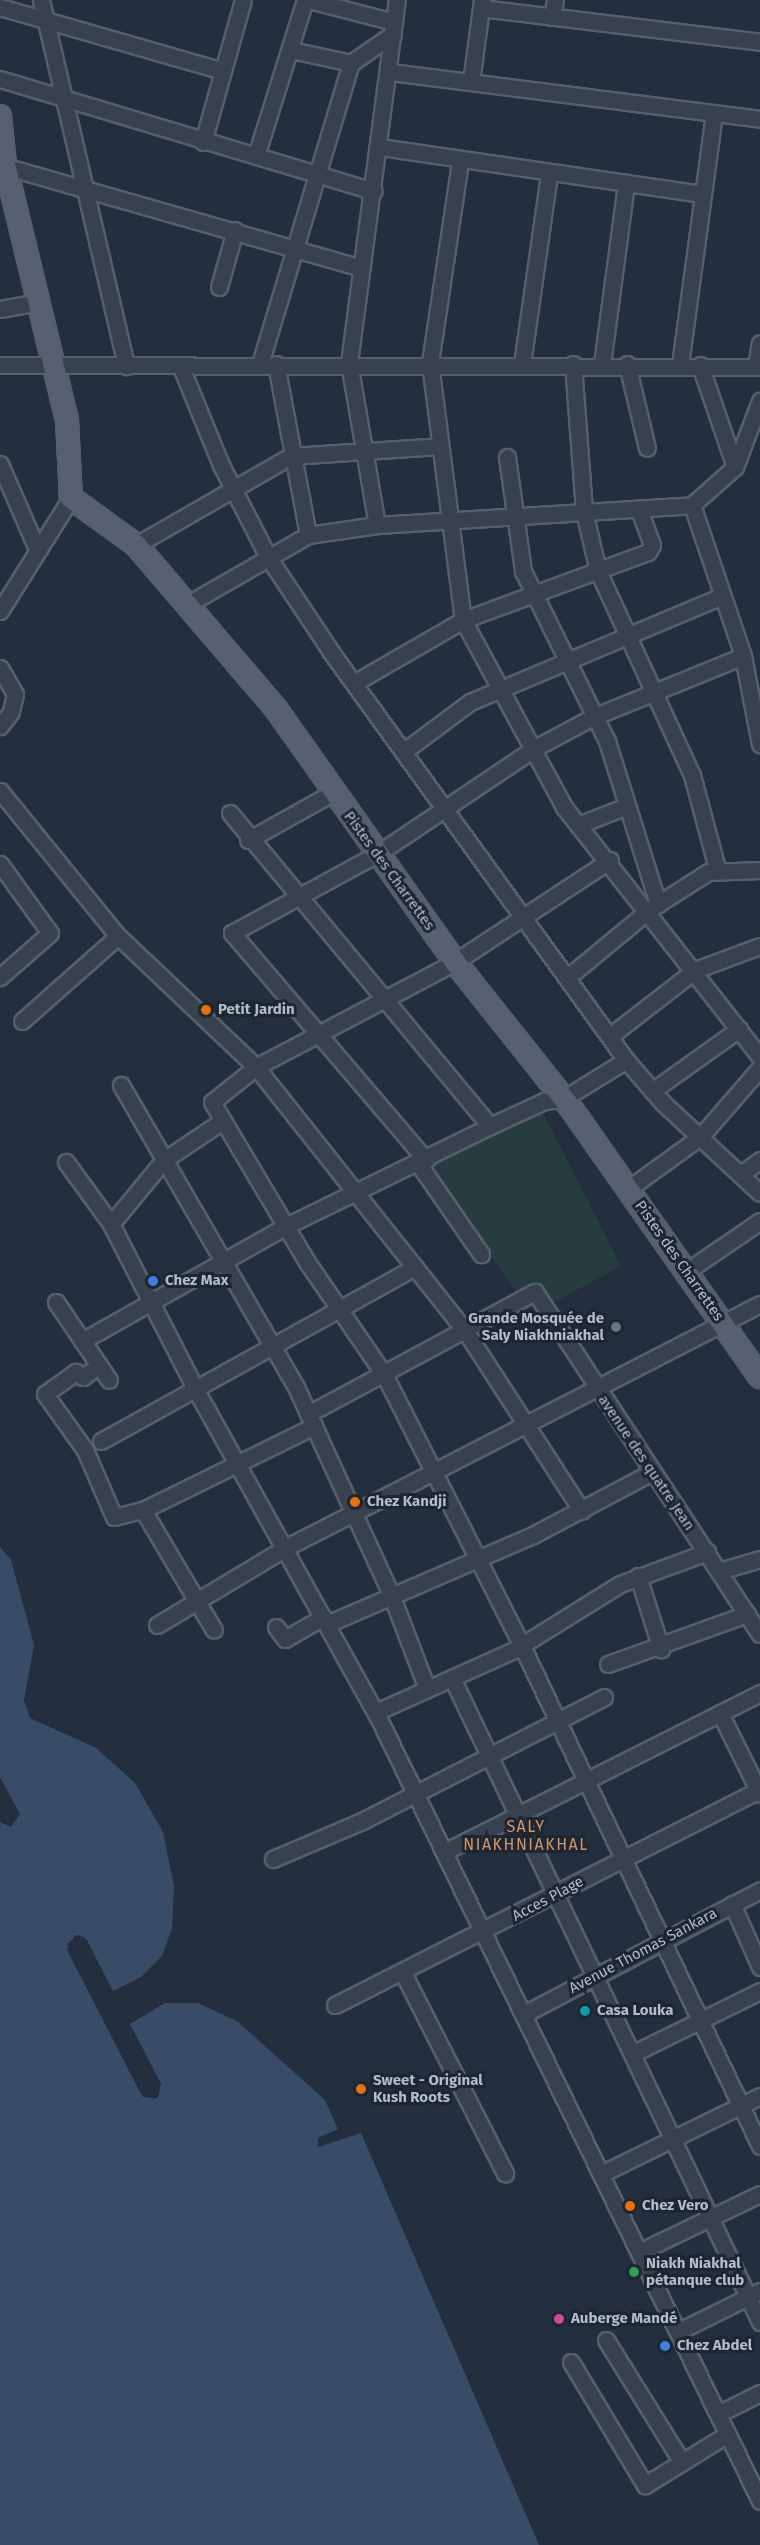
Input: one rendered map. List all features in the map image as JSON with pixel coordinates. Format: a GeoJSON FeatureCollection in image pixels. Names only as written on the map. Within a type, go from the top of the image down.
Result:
{"type":"FeatureCollection","features":[{"type":"Feature","properties":{"kind":"main road"},"geometry":{"type":"LineString","coordinates":[[0,116],[3,164],[67,420],[70,498]]}},
{"type":"Feature","properties":{"kind":"main road","name":"Pistes des Charrettes"},"geometry":{"type":"LineString","coordinates":[[70,498],[136,545],[276,709],[332,792],[455,962],[563,1099],[759,1374]]}},
{"type":"Feature","properties":{"kind":"street"},"geometry":{"type":"LineString","coordinates":[[41,0],[87,188],[126,366]]}},
{"type":"Feature","properties":{"kind":"street"},"geometry":{"type":"LineString","coordinates":[[203,142],[243,0]]}},
{"type":"Feature","properties":{"kind":"street"},"geometry":{"type":"LineString","coordinates":[[256,156],[307,0],[394,28]]}},
{"type":"Feature","properties":{"kind":"street"},"geometry":{"type":"LineString","coordinates":[[377,525],[349,363],[390,72],[397,0]]}},
{"type":"Feature","properties":{"kind":"street"},"geometry":{"type":"LineString","coordinates":[[552,17],[555,0]]}},
{"type":"Feature","properties":{"kind":"street"},"geometry":{"type":"LineString","coordinates":[[471,82],[481,4],[552,17],[760,42]]}},
{"type":"Feature","properties":{"kind":"street"},"geometry":{"type":"LineString","coordinates":[[0,7],[223,71]]}},
{"type":"Feature","properties":{"kind":"street"},"geometry":{"type":"LineString","coordinates":[[308,535],[268,364],[294,248],[351,63],[394,28]]}},
{"type":"Feature","properties":{"kind":"street"},"geometry":{"type":"LineString","coordinates":[[291,50],[351,63]]}},
{"type":"Feature","properties":{"kind":"street"},"geometry":{"type":"LineString","coordinates":[[390,72],[760,119]]}},
{"type":"Feature","properties":{"kind":"street"},"geometry":{"type":"LineString","coordinates":[[0,79],[203,142],[374,191]]}},
{"type":"Feature","properties":{"kind":"street"},"geometry":{"type":"LineString","coordinates":[[680,365],[714,113]]}},
{"type":"Feature","properties":{"kind":"street"},"geometry":{"type":"LineString","coordinates":[[380,147],[549,175],[702,194]]}},
{"type":"Feature","properties":{"kind":"street"},"geometry":{"type":"LineString","coordinates":[[460,162],[430,363],[446,520],[463,620],[533,749],[578,825],[654,907],[695,970],[739,1029],[754,1041],[760,1057]]}},
{"type":"Feature","properties":{"kind":"street"},"geometry":{"type":"LineString","coordinates":[[3,164],[362,268]]}},
{"type":"Feature","properties":{"kind":"street"},"geometry":{"type":"LineString","coordinates":[[522,364],[549,175]]}},
{"type":"Feature","properties":{"kind":"street"},"geometry":{"type":"LineString","coordinates":[[602,364],[626,183]]}},
{"type":"Feature","properties":{"kind":"street"},"geometry":{"type":"LineString","coordinates":[[219,287],[235,230]]}},
{"type":"Feature","properties":{"kind":"street"},"geometry":{"type":"LineString","coordinates":[[0,309],[38,302]]}},
{"type":"Feature","properties":{"kind":"street"},"geometry":{"type":"LineString","coordinates":[[0,365],[182,366],[430,363],[758,367],[760,343]]}},
{"type":"Feature","properties":{"kind":"street"},"geometry":{"type":"LineString","coordinates":[[573,364],[584,511],[598,571],[655,692],[700,796],[717,868]]}},
{"type":"Feature","properties":{"kind":"street"},"geometry":{"type":"LineString","coordinates":[[627,364],[647,448]]}},
{"type":"Feature","properties":{"kind":"street"},"geometry":{"type":"LineString","coordinates":[[700,365],[735,467]]}},
{"type":"Feature","properties":{"kind":"street"},"geometry":{"type":"LineString","coordinates":[[182,366],[233,490],[268,557],[354,683],[528,918],[626,1060],[652,1091],[760,1193]]}},
{"type":"Feature","properties":{"kind":"street"},"geometry":{"type":"LineString","coordinates":[[188,604],[308,535],[377,525],[584,511],[640,512],[692,505],[735,467],[760,401]]}},
{"type":"Feature","properties":{"kind":"street"},"geometry":{"type":"LineString","coordinates":[[136,545],[291,456],[440,447]]}},
{"type":"Feature","properties":{"kind":"street"},"geometry":{"type":"LineString","coordinates":[[507,457],[511,516],[532,599],[607,741],[654,907]]}},
{"type":"Feature","properties":{"kind":"street"},"geometry":{"type":"LineString","coordinates":[[0,464],[36,549]]}},
{"type":"Feature","properties":{"kind":"street"},"geometry":{"type":"LineString","coordinates":[[0,611],[36,549],[70,498]]}},
{"type":"Feature","properties":{"kind":"street"},"geometry":{"type":"LineString","coordinates":[[692,505],[723,596],[750,663],[760,738]]}},
{"type":"Feature","properties":{"kind":"street"},"geometry":{"type":"LineString","coordinates":[[354,683],[463,620],[532,599],[652,549],[640,512]]}},
{"type":"Feature","properties":{"kind":"street"},"geometry":{"type":"LineString","coordinates":[[403,752],[470,702],[627,633],[723,596]]}},
{"type":"Feature","properties":{"kind":"street"},"geometry":{"type":"LineString","coordinates":[[481,1254],[422,1161],[322,1033],[232,933],[377,854],[533,749],[593,717],[655,692],[750,663]]}},
{"type":"Feature","properties":{"kind":"street"},"geometry":{"type":"LineString","coordinates":[[0,669],[15,694],[11,712],[0,726]]}},
{"type":"Feature","properties":{"kind":"street"},"geometry":{"type":"LineString","coordinates":[[0,791],[118,936],[256,1067],[466,1332],[582,1510]]}},
{"type":"Feature","properties":{"kind":"street"},"geometry":{"type":"LineString","coordinates":[[248,840],[332,792]]}},
{"type":"Feature","properties":{"kind":"street"},"geometry":{"type":"LineString","coordinates":[[578,825],[627,806]]}},
{"type":"Feature","properties":{"kind":"street"},"geometry":{"type":"LineString","coordinates":[[230,813],[248,840],[297,899],[387,1000],[490,1126]]}},
{"type":"Feature","properties":{"kind":"street"},"geometry":{"type":"LineString","coordinates":[[610,860],[528,918],[455,962],[387,1000],[256,1067],[213,1097],[222,1121],[286,1226],[339,1311],[385,1376],[432,1475],[478,1559],[520,1644],[552,1719],[662,1940],[760,2146]]}},
{"type":"Feature","properties":{"kind":"street"},"geometry":{"type":"LineString","coordinates":[[0,864],[50,933],[0,977]]}},
{"type":"Feature","properties":{"kind":"street"},"geometry":{"type":"LineString","coordinates":[[568,977],[654,907],[717,868],[760,870]]}},
{"type":"Feature","properties":{"kind":"street"},"geometry":{"type":"LineString","coordinates":[[22,1021],[118,936]]}},
{"type":"Feature","properties":{"kind":"street"},"geometry":{"type":"LineString","coordinates":[[610,1036],[695,970],[760,946]]}},
{"type":"Feature","properties":{"kind":"street"},"geometry":{"type":"LineString","coordinates":[[652,1091],[739,1029]]}},
{"type":"Feature","properties":{"kind":"street"},"geometry":{"type":"LineString","coordinates":[[82,1341],[286,1226],[544,1101],[563,1099],[626,1060]]}},
{"type":"Feature","properties":{"kind":"street"},"geometry":{"type":"LineString","coordinates":[[628,1189],[701,1136],[760,1068]]}},
{"type":"Feature","properties":{"kind":"street"},"geometry":{"type":"LineString","coordinates":[[121,1084],[273,1348],[311,1420],[392,1597],[426,1686]]}},
{"type":"Feature","properties":{"kind":"street"},"geometry":{"type":"LineString","coordinates":[[111,1224],[164,1160],[222,1121]]}},
{"type":"Feature","properties":{"kind":"street"},"geometry":{"type":"LineString","coordinates":[[741,1174],[760,1160]]}},
{"type":"Feature","properties":{"kind":"street"},"geometry":{"type":"LineString","coordinates":[[66,1162],[111,1224],[197,1392],[376,1712],[526,2013],[679,2331],[726,2435],[759,2496]]}},
{"type":"Feature","properties":{"kind":"street"},"geometry":{"type":"LineString","coordinates":[[687,1270],[760,1221]]}},
{"type":"Feature","properties":{"kind":"street"},"geometry":{"type":"LineString","coordinates":[[101,1441],[197,1392],[415,1267]]}},
{"type":"Feature","properties":{"kind":"street","name":"avenue des quatre Jean"},"geometry":{"type":"LineString","coordinates":[[466,1332],[534,1294],[760,1634]]}},
{"type":"Feature","properties":{"kind":"street"},"geometry":{"type":"LineString","coordinates":[[56,1302],[109,1380]]}},
{"type":"Feature","properties":{"kind":"street"},"geometry":{"type":"LineString","coordinates":[[157,1625],[285,1548],[526,1427],[721,1319],[760,1304]]}},
{"type":"Feature","properties":{"kind":"street"},"geometry":{"type":"LineString","coordinates":[[99,1365],[83,1377],[76,1372],[45,1396],[85,1450],[111,1515],[143,1510],[239,1466],[385,1376],[466,1332]]}},
{"type":"Feature","properties":{"kind":"street"},"geometry":{"type":"LineString","coordinates":[[276,1627],[285,1639],[325,1621],[392,1597],[582,1510],[652,1473]]}},
{"type":"Feature","properties":{"kind":"street"},"geometry":{"type":"LineString","coordinates":[[143,1510],[214,1630]]}},
{"type":"Feature","properties":{"kind":"street"},"geometry":{"type":"LineString","coordinates":[[376,1712],[426,1686],[452,1678],[520,1644],[638,1576],[707,1552]]}},
{"type":"Feature","properties":{"kind":"street"},"geometry":{"type":"LineString","coordinates":[[719,1571],[760,1559]]}},
{"type":"Feature","properties":{"kind":"street"},"geometry":{"type":"LineString","coordinates":[[638,1576],[661,1649]]}},
{"type":"Feature","properties":{"kind":"street"},"geometry":{"type":"LineString","coordinates":[[608,1664],[661,1649],[747,1614]]}},
{"type":"Feature","properties":{"kind":"street"},"geometry":{"type":"LineString","coordinates":[[452,1678],[491,1754],[555,1895],[672,2138],[711,2217],[754,2294],[760,2322]]}},
{"type":"Feature","properties":{"kind":"street"},"geometry":{"type":"LineString","coordinates":[[446,1851],[760,1693]]}},
{"type":"Feature","properties":{"kind":"street"},"geometry":{"type":"LineString","coordinates":[[273,1859],[491,1754],[552,1719],[604,1697]]}},
{"type":"Feature","properties":{"kind":"street"},"geometry":{"type":"LineString","coordinates":[[720,1713],[759,1791]]}},
{"type":"Feature","properties":{"kind":"street","name":"Acces Plage"},"geometry":{"type":"LineString","coordinates":[[335,2005],[403,1973],[759,1791]]}},
{"type":"Feature","properties":{"kind":"street","name":"Avenue Thomas Sankara"},"geometry":{"type":"LineString","coordinates":[[526,2013],[594,1975],[760,1890]]}},
{"type":"Feature","properties":{"kind":"street"},"geometry":{"type":"LineString","coordinates":[[732,1904],[760,1966]]}},
{"type":"Feature","properties":{"kind":"street"},"geometry":{"type":"LineString","coordinates":[[403,1973],[506,2173]]}},
{"type":"Feature","properties":{"kind":"street"},"geometry":{"type":"LineString","coordinates":[[632,2054],[760,1991]]}},
{"type":"Feature","properties":{"kind":"street"},"geometry":{"type":"LineString","coordinates":[[603,2173],[760,2096]]}},
{"type":"Feature","properties":{"kind":"street"},"geometry":{"type":"LineString","coordinates":[[639,2252],[760,2194]]}},
{"type":"Feature","properties":{"kind":"street"},"geometry":{"type":"LineString","coordinates":[[679,2331],[754,2294]]}},
{"type":"Feature","properties":{"kind":"street"},"geometry":{"type":"LineString","coordinates":[[606,2340],[682,2462]]}},
{"type":"Feature","properties":{"kind":"street"},"geometry":{"type":"LineString","coordinates":[[571,2362],[645,2485],[726,2435]]}},
{"type":"Feature","properties":{"kind":"street"},"geometry":{"type":"LineString","coordinates":[[718,2414],[760,2392]]}},
{"type":"Feature","properties":{"kind":"green space"},"geometry":{"type":"Polygon","coordinates":[[[541,1109],[621,1266],[554,1302],[532,1292],[517,1293],[427,1164],[541,1109]]]}},
{"type":"Feature","properties":{"kind":"water"},"geometry":{"type":"Polygon","coordinates":[[[0,1547],[11,1560],[34,1645],[24,1700],[30,1718],[96,1748],[135,1783],[163,1832],[174,1886],[172,1928],[162,1956],[141,1977],[113,1991],[85,1938],[78,1935],[67,1944],[143,2097],[158,2098],[161,2084],[130,2024],[165,2003],[198,2003],[237,2021],[325,2100],[338,2129],[318,2138],[318,2147],[361,2133],[539,2545],[0,2545],[0,1547]]]}},
{"type":"Feature","properties":{"kind":"pier"},"geometry":{"type":"Polygon","coordinates":[[[0,1777],[20,1814],[11,1827],[0,1822],[0,1777]]]}},
{"type":"Feature","properties":{"kind":"pier"},"geometry":{"type":"Polygon","coordinates":[[[75,1935],[87,1940],[114,1994],[84,1942],[73,1939],[70,1949],[143,2092],[153,2096],[159,2088],[128,2021],[161,2084],[154,2099],[141,2094],[67,1950],[75,1935]]]}},
{"type":"Feature","properties":{"kind":"place","name":"Petit Jardin"},"geometry":{"type":"Point","coordinates":[206,1010]}},
{"type":"Feature","properties":{"kind":"place","name":"Chez Max"},"geometry":{"type":"Point","coordinates":[153,1281]}},
{"type":"Feature","properties":{"kind":"place","name":"Grande Mosquée de Saly Niakhniakhal"},"geometry":{"type":"Point","coordinates":[616,1327]}},
{"type":"Feature","properties":{"kind":"place","name":"Chez Kandji"},"geometry":{"type":"Point","coordinates":[355,1502]}},
{"type":"Feature","properties":{"kind":"place","name":"Casa Louka"},"geometry":{"type":"Point","coordinates":[585,2011]}},
{"type":"Feature","properties":{"kind":"place","name":"Sweet - Original Kush Roots"},"geometry":{"type":"Point","coordinates":[361,2089]}},
{"type":"Feature","properties":{"kind":"place","name":"Chez Vero"},"geometry":{"type":"Point","coordinates":[630,2206]}},
{"type":"Feature","properties":{"kind":"place","name":"Niakh Niakhal pétanque club"},"geometry":{"type":"Point","coordinates":[634,2272]}},
{"type":"Feature","properties":{"kind":"place","name":"Auberge Mandé"},"geometry":{"type":"Point","coordinates":[559,2319]}},
{"type":"Feature","properties":{"kind":"place","name":"Chez Abdel"},"geometry":{"type":"Point","coordinates":[665,2346]}},
{"type":"Feature","properties":{"kind":"district","name":"SALY NIAKHNIAKHAL"},"geometry":{"type":"Point","coordinates":[526,1836]}}]}
